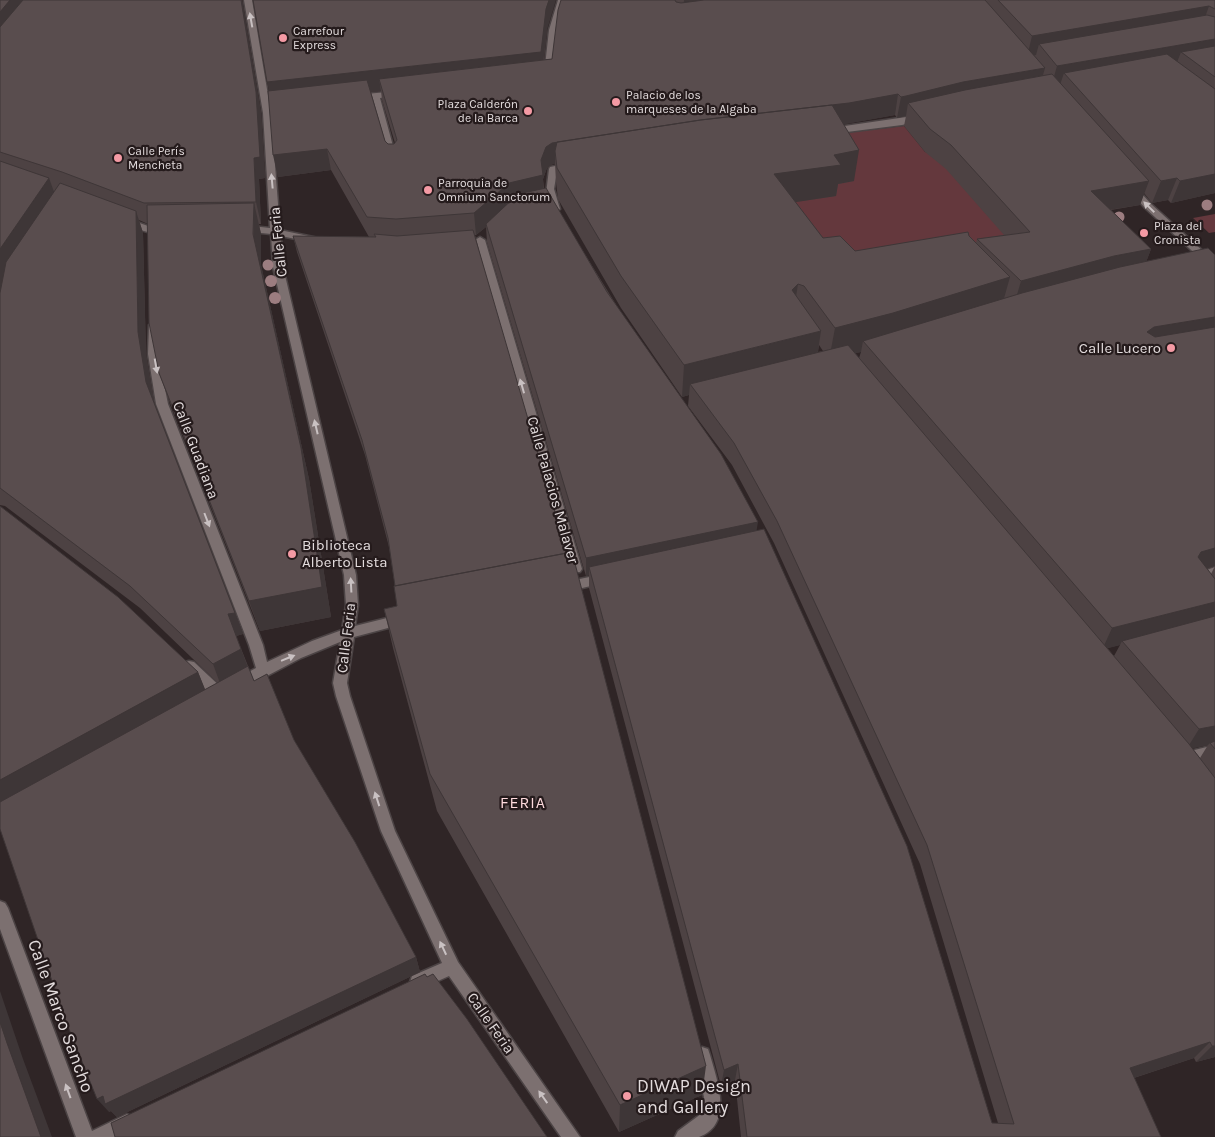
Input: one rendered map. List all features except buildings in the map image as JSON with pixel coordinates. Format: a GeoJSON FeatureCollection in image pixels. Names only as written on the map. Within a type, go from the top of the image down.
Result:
{"type":"FeatureCollection","features":[{"type":"Feature","properties":{"kind":"street","name":"Calle Feria"},"geometry":{"type":"LineString","coordinates":[[248,0],[271,108],[278,267],[350,575],[352,604],[340,683],[343,696],[388,831],[452,967],[571,1137]]}},
{"type":"Feature","properties":{"kind":"street"},"geometry":{"type":"LineString","coordinates":[[544,76],[553,30],[562,0]]}},
{"type":"Feature","properties":{"kind":"street"},"geometry":{"type":"LineString","coordinates":[[348,99],[405,92]]}},
{"type":"Feature","properties":{"kind":"street"},"geometry":{"type":"LineString","coordinates":[[375,96],[394,162]]}},
{"type":"Feature","properties":{"kind":"street"},"geometry":{"type":"LineString","coordinates":[[825,131],[902,122],[931,115]]}},
{"type":"Feature","properties":{"kind":"street"},"geometry":{"type":"LineString","coordinates":[[560,217],[546,201],[553,169],[582,164]]}},
{"type":"Feature","properties":{"kind":"street"},"geometry":{"type":"LineString","coordinates":[[1123,178],[1148,206],[1211,264]]}},
{"type":"Feature","properties":{"kind":"street"},"geometry":{"type":"LineString","coordinates":[[114,215],[131,224],[150,230],[170,230]]}},
{"type":"Feature","properties":{"kind":"street"},"geometry":{"type":"LineString","coordinates":[[228,228],[258,228],[323,242]]}},
{"type":"Feature","properties":{"kind":"street"},"geometry":{"type":"LineString","coordinates":[[150,230],[152,247]]}},
{"type":"Feature","properties":{"kind":"street","name":"Calle Palacios Malaver"},"geometry":{"type":"LineString","coordinates":[[479,238],[582,589]]}},
{"type":"Feature","properties":{"kind":"street","name":"Calle Guadiana"},"geometry":{"type":"LineString","coordinates":[[153,315],[154,354],[162,404],[256,645],[263,670]]}},
{"type":"Feature","properties":{"kind":"street"},"geometry":{"type":"LineString","coordinates":[[1215,572],[1194,579],[1215,604]]}},
{"type":"Feature","properties":{"kind":"street"},"geometry":{"type":"LineString","coordinates":[[552,590],[582,589],[619,576]]}},
{"type":"Feature","properties":{"kind":"street"},"geometry":{"type":"LineString","coordinates":[[181,659],[215,697],[280,660],[348,634],[411,617]]}},
{"type":"Feature","properties":{"kind":"street"},"geometry":{"type":"LineString","coordinates":[[1193,773],[1179,755],[1215,751]]}},
{"type":"Feature","properties":{"kind":"street","name":"Calle Marco Sancho"},"geometry":{"type":"LineString","coordinates":[[0,908],[85,1137]]}},
{"type":"Feature","properties":{"kind":"street"},"geometry":{"type":"LineString","coordinates":[[400,991],[452,967]]}},
{"type":"Feature","properties":{"kind":"street"},"geometry":{"type":"LineString","coordinates":[[684,1137],[709,1119],[713,1096],[698,1038]]}},
{"type":"Feature","properties":{"kind":"street"},"geometry":{"type":"LineString","coordinates":[[98,1137],[143,1116]]}},
{"type":"Feature","properties":{"kind":"shaded area"},"geometry":{"type":"Polygon","coordinates":[[[904,126],[925,152],[1047,185],[1011,306],[969,262],[849,283],[770,206],[827,135],[904,126]]]}},
{"type":"Feature","properties":{"kind":"shaded area"},"geometry":{"type":"Polygon","coordinates":[[[1215,214],[1215,232],[1209,233],[1193,218],[1215,214]]]}},
{"type":"Feature","properties":{"kind":"place","name":"Carrefour Express"},"geometry":{"type":"Point","coordinates":[283,38]}},
{"type":"Feature","properties":{"kind":"place","name":"Palacio de los marqueses de la Algaba"},"geometry":{"type":"Point","coordinates":[616,102]}},
{"type":"Feature","properties":{"kind":"place","name":"Plaza Calderón de la Barca"},"geometry":{"type":"Point","coordinates":[528,111]}},
{"type":"Feature","properties":{"kind":"place","name":"Calle Perís Mencheta"},"geometry":{"type":"Point","coordinates":[118,158]}},
{"type":"Feature","properties":{"kind":"place","name":"Parroquia de Omnium Sanctorum"},"geometry":{"type":"Point","coordinates":[428,190]}},
{"type":"Feature","properties":{"kind":"place","name":"Plaza del Cronista"},"geometry":{"type":"Point","coordinates":[1144,233]}},
{"type":"Feature","properties":{"kind":"place","name":"Calle Lucero"},"geometry":{"type":"Point","coordinates":[1171,348]}},
{"type":"Feature","properties":{"kind":"place","name":"Biblioteca Alberto Lista"},"geometry":{"type":"Point","coordinates":[292,554]}},
{"type":"Feature","properties":{"kind":"place","name":"DIWAP Design and Gallery"},"geometry":{"type":"Point","coordinates":[627,1096]}},
{"type":"Feature","properties":{"kind":"district","name":"FERIA"},"geometry":{"type":"Point","coordinates":[523,802]}}]}
